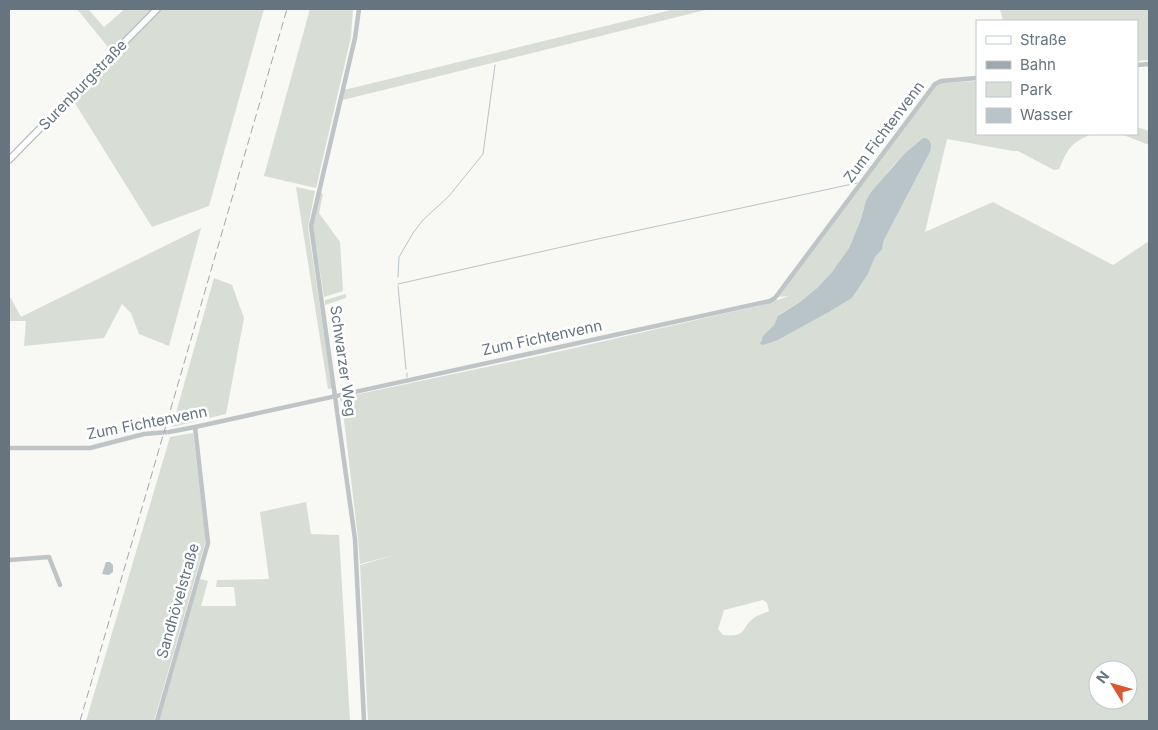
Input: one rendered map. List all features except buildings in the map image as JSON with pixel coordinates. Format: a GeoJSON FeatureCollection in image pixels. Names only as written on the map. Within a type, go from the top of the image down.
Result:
{"type":"FeatureCollection","features":[{"type":"Feature","properties":{"kind":"street","name":"Surenburgstraße"},"geometry":{"type":"LineString","coordinates":[[9,160],[157,9]]}},
{"type":"Feature","properties":{"kind":"street","name":"Schwarzer Weg"},"geometry":{"type":"LineString","coordinates":[[359,9],[355,38],[311,226],[355,539],[364,721]]}},
{"type":"Feature","properties":{"kind":"street","name":"Zum Fichtenvenn"},"geometry":{"type":"LineString","coordinates":[[9,448],[90,448],[144,434],[196,427],[770,302],[775,298],[935,84],[941,81],[976,78]]}},
{"type":"Feature","properties":{"kind":"street","name":"Sandhövelstraße"},"geometry":{"type":"LineString","coordinates":[[157,721],[208,543],[196,427]]}},
{"type":"Feature","properties":{"kind":"street"},"geometry":{"type":"LineString","coordinates":[[9,560],[49,557],[60,585]]}},
{"type":"Feature","properties":{"kind":"green space"},"geometry":{"type":"Polygon","coordinates":[[[77,9],[88,9],[104,27],[125,9],[264,9],[209,206],[152,227],[73,100],[117,58],[77,9]]]}},
{"type":"Feature","properties":{"kind":"green space"},"geometry":{"type":"Polygon","coordinates":[[[310,9],[353,9],[351,37],[316,188],[264,176],[310,9]]]}},
{"type":"Feature","properties":{"kind":"green space"},"geometry":{"type":"Polygon","coordinates":[[[675,9],[709,9],[343,100],[344,90],[675,9]]]}},
{"type":"Feature","properties":{"kind":"green space"},"geometry":{"type":"Polygon","coordinates":[[[1000,9],[1149,9],[1149,60],[1138,61],[1138,20],[1003,20],[1000,9]]]}},
{"type":"Feature","properties":{"kind":"green space"},"geometry":{"type":"Polygon","coordinates":[[[976,81],[976,135],[1090,135],[1074,144],[1059,169],[1054,170],[1018,151],[947,139],[925,232],[993,202],[1113,265],[1149,241],[1149,721],[368,721],[360,565],[399,554],[360,564],[342,403],[376,396],[341,403],[340,398],[539,356],[766,304],[789,296],[778,297],[936,85],[940,83],[976,81]],[[923,138],[892,167],[866,200],[861,219],[849,248],[832,272],[800,302],[779,315],[774,325],[760,341],[778,340],[852,298],[883,246],[884,240],[930,152],[930,142],[923,138]],[[763,600],[724,610],[718,629],[723,635],[737,635],[741,633],[757,616],[769,611],[767,603],[763,600]]]}},
{"type":"Feature","properties":{"kind":"green space"},"geometry":{"type":"Polygon","coordinates":[[[1138,127],[1149,131],[1149,145],[1124,135],[1138,135],[1138,127]]]}},
{"type":"Feature","properties":{"kind":"green space"},"geometry":{"type":"Polygon","coordinates":[[[296,187],[315,191],[308,227],[332,388],[328,389],[296,187]]]}},
{"type":"Feature","properties":{"kind":"green space"},"geometry":{"type":"Polygon","coordinates":[[[320,192],[323,194],[319,213],[340,242],[343,291],[324,297],[313,227],[320,192]]]}},
{"type":"Feature","properties":{"kind":"green space"},"geometry":{"type":"Polygon","coordinates":[[[201,228],[169,346],[139,334],[131,313],[122,304],[104,338],[24,346],[26,321],[9,321],[9,295],[21,317],[201,228]]]}},
{"type":"Feature","properties":{"kind":"green space"},"geometry":{"type":"Polygon","coordinates":[[[214,278],[232,285],[244,318],[226,414],[172,427],[214,278]]]}},
{"type":"Feature","properties":{"kind":"green space"},"geometry":{"type":"Polygon","coordinates":[[[346,294],[346,298],[325,305],[325,300],[346,294]]]}},
{"type":"Feature","properties":{"kind":"green space"},"geometry":{"type":"Polygon","coordinates":[[[193,433],[206,540],[154,721],[86,721],[170,437],[193,433]]]}},
{"type":"Feature","properties":{"kind":"green space"},"geometry":{"type":"Polygon","coordinates":[[[306,502],[311,534],[339,535],[350,721],[159,721],[200,579],[208,581],[201,606],[236,606],[234,587],[216,587],[217,580],[269,579],[260,512],[306,502]]]}},
{"type":"Feature","properties":{"kind":"water"},"geometry":{"type":"Polygon","coordinates":[[[923,138],[928,139],[930,142],[930,152],[884,240],[882,249],[875,257],[868,274],[852,298],[778,340],[763,345],[760,344],[763,336],[774,325],[778,316],[800,302],[832,272],[849,248],[861,219],[866,200],[872,191],[904,154],[923,138]]]}},
{"type":"Feature","properties":{"kind":"water"},"geometry":{"type":"Polygon","coordinates":[[[106,562],[110,562],[113,565],[113,572],[109,575],[102,574],[106,562]]]}},
{"type":"Feature","properties":{"kind":"waterway"},"geometry":{"type":"LineString","coordinates":[[398,277],[399,257],[413,233],[423,220],[449,196],[483,154],[495,65]]}},
{"type":"Feature","properties":{"kind":"waterway"},"geometry":{"type":"LineString","coordinates":[[398,284],[857,183]]}},
{"type":"Feature","properties":{"kind":"waterway"},"geometry":{"type":"LineString","coordinates":[[398,286],[406,369]]}},
{"type":"Feature","properties":{"kind":"railway"},"geometry":{"type":"LineString","coordinates":[[80,721],[287,9]]}}]}
